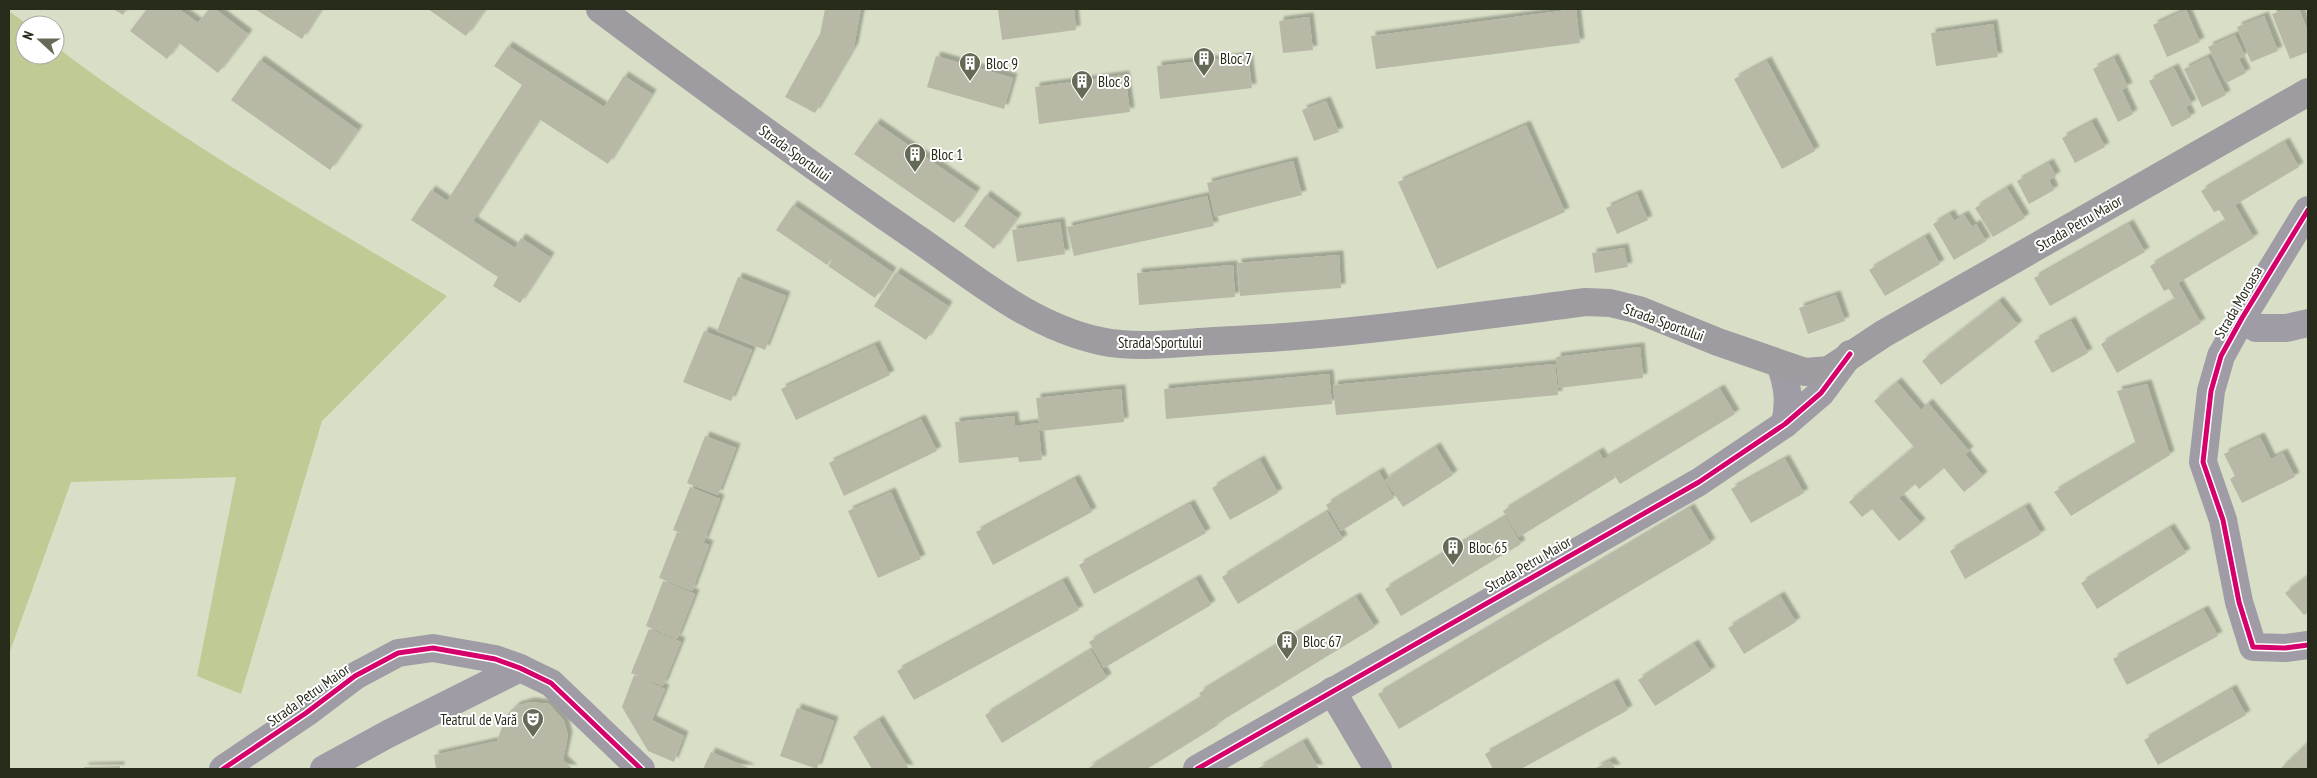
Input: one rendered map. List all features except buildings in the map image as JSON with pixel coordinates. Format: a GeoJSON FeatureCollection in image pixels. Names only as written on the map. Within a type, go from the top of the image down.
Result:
{"type":"FeatureCollection","features":[{"type":"Feature","properties":{"kind":"main road","name":"Strada Sportului"},"geometry":{"type":"LineString","coordinates":[[600,9],[814,168],[1016,306],[1062,331],[1103,342],[1139,345],[1249,340],[1390,328],[1586,302],[1610,303],[1639,310],[1718,342],[1780,364]]}},
{"type":"Feature","properties":{"kind":"main road","name":"Strada Petru Maior"},"geometry":{"type":"LineString","coordinates":[[1780,364],[1850,354],[2308,92]]}},
{"type":"Feature","properties":{"kind":"street","name":"Strada Moroasa"},"geometry":{"type":"LineString","coordinates":[[2308,210],[2242,318],[2222,356],[2211,391],[2204,462],[2222,520],[2239,602],[2253,647],[2285,648],[2308,645]]}},
{"type":"Feature","properties":{"kind":"street"},"geometry":{"type":"LineString","coordinates":[[2242,318],[2256,328],[2288,328],[2308,323]]}},
{"type":"Feature","properties":{"kind":"street","name":"Strada Petru Maior"},"geometry":{"type":"LineString","coordinates":[[1197,769],[1699,482],[1785,424],[1820,393],[1850,354]]}},
{"type":"Feature","properties":{"kind":"street"},"geometry":{"type":"LineString","coordinates":[[1780,364],[1788,385],[1789,406],[1785,424]]}},
{"type":"Feature","properties":{"kind":"street","name":"Strada Petru Maior"},"geometry":{"type":"LineString","coordinates":[[223,769],[306,713],[355,676],[398,653],[433,648],[495,659],[520,668],[551,683],[640,769]]}},
{"type":"Feature","properties":{"kind":"street"},"geometry":{"type":"LineString","coordinates":[[324,769],[388,734],[520,668]]}},
{"type":"Feature","properties":{"kind":"street"},"geometry":{"type":"LineString","coordinates":[[1332,691],[1378,769]]}},
{"type":"Feature","properties":{"kind":"green space"},"geometry":{"type":"Polygon","coordinates":[[[9,11],[15,15],[15,65],[65,65],[65,53],[198,146],[447,296],[322,421],[241,694],[197,676],[236,477],[71,482],[9,654],[9,11]]]}},
{"type":"Feature","properties":{"kind":"cycle path"},"geometry":{"type":"LineString","coordinates":[[2308,210],[2221,356],[2211,391],[2203,462],[2223,520],[2239,602],[2253,647],[2285,648],[2308,645]]}},
{"type":"Feature","properties":{"kind":"cycle path"},"geometry":{"type":"LineString","coordinates":[[1197,769],[1699,482],[1785,424],[1821,393],[1850,354]]}},
{"type":"Feature","properties":{"kind":"cycle path"},"geometry":{"type":"LineString","coordinates":[[223,769],[306,713],[355,676],[398,653],[433,648],[495,659],[520,668],[551,683],[641,769]]}},
{"type":"Feature","properties":{"kind":"place","name":"Bloc 7"},"geometry":{"type":"Point","coordinates":[1204,77]}},
{"type":"Feature","properties":{"kind":"place","name":"Bloc 9"},"geometry":{"type":"Point","coordinates":[970,82]}},
{"type":"Feature","properties":{"kind":"place","name":"Bloc 8"},"geometry":{"type":"Point","coordinates":[1082,100]}},
{"type":"Feature","properties":{"kind":"place","name":"Bloc 1"},"geometry":{"type":"Point","coordinates":[915,173]}},
{"type":"Feature","properties":{"kind":"place","name":"Bloc 65"},"geometry":{"type":"Point","coordinates":[1453,566]}},
{"type":"Feature","properties":{"kind":"place","name":"Bloc 67"},"geometry":{"type":"Point","coordinates":[1287,660]}},
{"type":"Feature","properties":{"kind":"place","name":"Teatrul de Vară"},"geometry":{"type":"Point","coordinates":[533,738]}}]}
